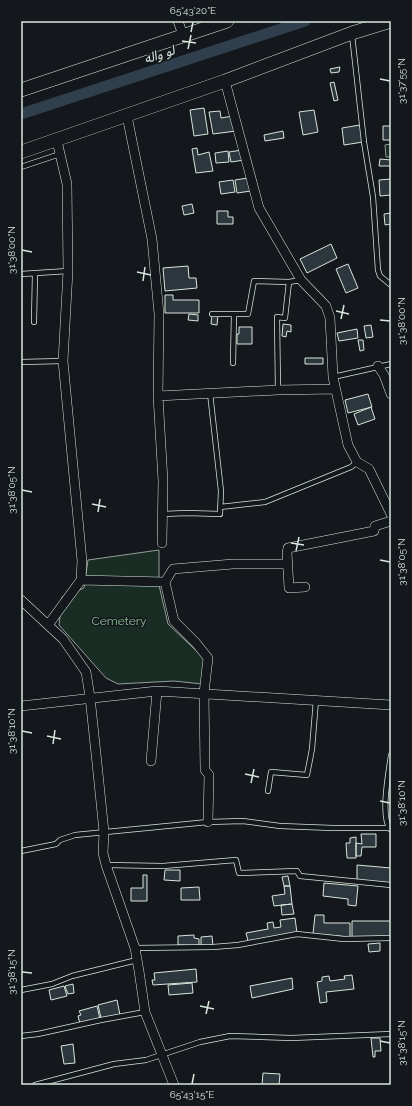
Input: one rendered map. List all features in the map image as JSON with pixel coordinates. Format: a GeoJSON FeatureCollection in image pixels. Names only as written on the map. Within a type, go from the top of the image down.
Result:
{"type":"FeatureCollection","features":[{"type":"Feature","properties":{"kind":"street"},"geometry":{"type":"LineString","coordinates":[[178,21],[183,35]]}},
{"type":"Feature","properties":{"kind":"street"},"geometry":{"type":"LineString","coordinates":[[21,90],[227,21]]}},
{"type":"Feature","properties":{"kind":"street"},"geometry":{"type":"LineString","coordinates":[[21,152],[57,141],[225,81],[352,33],[391,21]]}},
{"type":"Feature","properties":{"kind":"street"},"geometry":{"type":"LineString","coordinates":[[225,81],[259,208],[301,280],[326,306],[330,318],[335,389],[348,444],[357,462],[369,469],[391,514]]}},
{"type":"Feature","properties":{"kind":"street"},"geometry":{"type":"LineString","coordinates":[[127,116],[152,239],[159,314],[158,396],[163,481],[162,543]]}},
{"type":"Feature","properties":{"kind":"street"},"geometry":{"type":"LineString","coordinates":[[48,625],[81,580],[82,561],[63,361],[68,271],[67,184],[57,141]]}},
{"type":"Feature","properties":{"kind":"street"},"geometry":{"type":"LineString","coordinates":[[378,366],[384,375],[391,394]]}},
{"type":"Feature","properties":{"kind":"street"},"geometry":{"type":"LineString","coordinates":[[158,396],[278,390],[335,389]]}},
{"type":"Feature","properties":{"kind":"street"},"geometry":{"type":"LineString","coordinates":[[305,587],[289,588],[287,564],[288,548],[374,531],[375,526],[391,520]]}},
{"type":"Feature","properties":{"kind":"street"},"geometry":{"type":"LineString","coordinates":[[208,822],[209,775],[205,770],[204,694],[208,658],[196,643],[174,621],[165,582],[173,570],[233,564],[287,564]]}},
{"type":"Feature","properties":{"kind":"street"},"geometry":{"type":"LineString","coordinates":[[81,580],[165,582]]}},
{"type":"Feature","properties":{"kind":"street"},"geometry":{"type":"LineString","coordinates":[[21,600],[63,639],[86,672],[104,832],[103,853],[134,948],[145,1012],[174,1085]]}},
{"type":"Feature","properties":{"kind":"street"},"geometry":{"type":"LineString","coordinates":[[151,761],[157,691]]}},
{"type":"Feature","properties":{"kind":"street"},"geometry":{"type":"LineString","coordinates":[[21,706],[90,697],[157,691],[391,705]]}},
{"type":"Feature","properties":{"kind":"lane"},"geometry":{"type":"LineString","coordinates":[[352,33],[363,134],[373,197],[378,270],[380,276],[391,285]]}},
{"type":"Feature","properties":{"kind":"lane"},"geometry":{"type":"LineString","coordinates":[[21,167],[60,154]]}},
{"type":"Feature","properties":{"kind":"lane"},"geometry":{"type":"LineString","coordinates":[[21,274],[68,271]]}},
{"type":"Feature","properties":{"kind":"lane"},"geometry":{"type":"LineString","coordinates":[[34,322],[35,273]]}},
{"type":"Feature","properties":{"kind":"lane"},"geometry":{"type":"LineString","coordinates":[[212,314],[248,314],[254,281],[289,282],[301,280]]}},
{"type":"Feature","properties":{"kind":"lane"},"geometry":{"type":"LineString","coordinates":[[278,390],[277,317],[285,318],[289,282]]}},
{"type":"Feature","properties":{"kind":"lane"},"geometry":{"type":"LineString","coordinates":[[233,363],[234,314]]}},
{"type":"Feature","properties":{"kind":"lane"},"geometry":{"type":"LineString","coordinates":[[21,362],[63,361]]}},
{"type":"Feature","properties":{"kind":"lane"},"geometry":{"type":"LineString","coordinates":[[333,376],[391,364]]}},
{"type":"Feature","properties":{"kind":"lane"},"geometry":{"type":"LineString","coordinates":[[162,514],[220,514],[221,484],[210,393]]}},
{"type":"Feature","properties":{"kind":"lane"},"geometry":{"type":"LineString","coordinates":[[220,507],[265,502],[351,467],[357,462]]}},
{"type":"Feature","properties":{"kind":"lane"},"geometry":{"type":"LineString","coordinates":[[268,790],[271,772],[307,775],[312,749],[316,700]]}},
{"type":"Feature","properties":{"kind":"lane"},"geometry":{"type":"LineString","coordinates":[[21,851],[56,844],[60,840],[75,835],[208,822],[243,821],[280,826],[390,829],[386,818],[386,788],[391,754]]}},
{"type":"Feature","properties":{"kind":"lane"},"geometry":{"type":"LineString","coordinates":[[106,865],[163,866],[236,860],[239,873],[297,871],[300,876],[391,885]]}},
{"type":"Feature","properties":{"kind":"lane"},"geometry":{"type":"LineString","coordinates":[[134,948],[213,947],[238,945],[296,934],[344,939],[391,938]]}},
{"type":"Feature","properties":{"kind":"lane"},"geometry":{"type":"LineString","coordinates":[[21,990],[52,984],[72,976],[137,960]]}},
{"type":"Feature","properties":{"kind":"lane"},"geometry":{"type":"LineString","coordinates":[[21,1036],[38,1034],[145,1012]]}},
{"type":"Feature","properties":{"kind":"lane"},"geometry":{"type":"LineString","coordinates":[[34,1085],[114,1064],[146,1060],[200,1042],[230,1036],[291,1038],[391,1034]]}},
{"type":"Feature","properties":{"kind":"green space"},"geometry":{"type":"Polygon","coordinates":[[[391,144],[391,157],[386,157],[385,145],[391,144]]]}},
{"type":"Feature","properties":{"kind":"green space","name":"Cemetery"},"geometry":{"type":"Polygon","coordinates":[[[159,550],[159,585],[168,624],[205,659],[202,684],[174,681],[118,684],[106,678],[59,625],[62,597],[84,588],[88,560],[159,550]]]}},
{"type":"Feature","properties":{"kind":"building"},"geometry":{"type":"Polygon","coordinates":[[[340,67],[339,72],[331,73],[330,69],[340,67]]]}},
{"type":"Feature","properties":{"kind":"building"},"geometry":{"type":"Polygon","coordinates":[[[334,82],[338,100],[334,101],[330,83],[334,82]]]}},
{"type":"Feature","properties":{"kind":"building"},"geometry":{"type":"Polygon","coordinates":[[[204,108],[208,134],[194,136],[190,110],[204,108]]]}},
{"type":"Feature","properties":{"kind":"building"},"geometry":{"type":"Polygon","coordinates":[[[314,110],[318,132],[303,135],[299,112],[314,110]]]}},
{"type":"Feature","properties":{"kind":"building"},"geometry":{"type":"Polygon","coordinates":[[[220,111],[221,118],[233,116],[236,131],[213,134],[209,112],[220,111]]]}},
{"type":"Feature","properties":{"kind":"building"},"geometry":{"type":"Polygon","coordinates":[[[360,125],[363,142],[344,145],[342,128],[360,125]]]}},
{"type":"Feature","properties":{"kind":"building"},"geometry":{"type":"Polygon","coordinates":[[[383,126],[391,126],[391,140],[383,140],[383,126]]]}},
{"type":"Feature","properties":{"kind":"building"},"geometry":{"type":"Polygon","coordinates":[[[283,131],[284,138],[265,141],[264,135],[283,131]]]}},
{"type":"Feature","properties":{"kind":"building"},"geometry":{"type":"Polygon","coordinates":[[[197,148],[198,155],[209,152],[213,171],[196,173],[192,149],[197,148]]]}},
{"type":"Feature","properties":{"kind":"building"},"geometry":{"type":"Polygon","coordinates":[[[242,150],[244,160],[231,162],[229,152],[242,150]]]}},
{"type":"Feature","properties":{"kind":"building"},"geometry":{"type":"Polygon","coordinates":[[[228,151],[229,162],[216,163],[215,153],[228,151]]]}},
{"type":"Feature","properties":{"kind":"building"},"geometry":{"type":"Polygon","coordinates":[[[380,159],[391,160],[391,166],[379,166],[380,159]]]}},
{"type":"Feature","properties":{"kind":"building"},"geometry":{"type":"Polygon","coordinates":[[[248,178],[251,191],[237,193],[235,180],[248,178]]]}},
{"type":"Feature","properties":{"kind":"building"},"geometry":{"type":"Polygon","coordinates":[[[391,179],[391,195],[380,196],[379,180],[391,179]]]}},
{"type":"Feature","properties":{"kind":"building"},"geometry":{"type":"Polygon","coordinates":[[[233,180],[235,192],[221,194],[219,182],[233,180]]]}},
{"type":"Feature","properties":{"kind":"building"},"geometry":{"type":"Polygon","coordinates":[[[192,204],[194,213],[184,215],[182,206],[192,204]]]}},
{"type":"Feature","properties":{"kind":"building"},"geometry":{"type":"Polygon","coordinates":[[[217,211],[228,211],[228,217],[233,217],[233,224],[217,224],[217,211]]]}},
{"type":"Feature","properties":{"kind":"building"},"geometry":{"type":"Polygon","coordinates":[[[391,213],[391,224],[385,225],[384,214],[391,213]]]}},
{"type":"Feature","properties":{"kind":"building"},"geometry":{"type":"Polygon","coordinates":[[[331,244],[337,258],[307,273],[300,259],[331,244]]]}},
{"type":"Feature","properties":{"kind":"building"},"geometry":{"type":"Polygon","coordinates":[[[348,264],[358,288],[346,293],[336,269],[348,264]]]}},
{"type":"Feature","properties":{"kind":"building"},"geometry":{"type":"Polygon","coordinates":[[[188,266],[189,278],[196,278],[197,288],[165,291],[163,268],[188,266]]]}},
{"type":"Feature","properties":{"kind":"building"},"geometry":{"type":"Polygon","coordinates":[[[165,295],[173,295],[173,300],[199,300],[199,313],[165,313],[165,295]]]}},
{"type":"Feature","properties":{"kind":"building"},"geometry":{"type":"Polygon","coordinates":[[[189,314],[198,315],[198,321],[188,320],[189,314]]]}},
{"type":"Feature","properties":{"kind":"building"},"geometry":{"type":"Polygon","coordinates":[[[212,315],[218,315],[217,325],[211,324],[212,315]]]}},
{"type":"Feature","properties":{"kind":"building"},"geometry":{"type":"Polygon","coordinates":[[[283,324],[291,325],[291,332],[287,331],[286,337],[282,336],[283,324]]]}},
{"type":"Feature","properties":{"kind":"building"},"geometry":{"type":"Polygon","coordinates":[[[371,325],[373,337],[366,338],[364,326],[371,325]]]}},
{"type":"Feature","properties":{"kind":"building"},"geometry":{"type":"Polygon","coordinates":[[[239,327],[252,327],[252,344],[237,344],[239,327]]]}},
{"type":"Feature","properties":{"kind":"building"},"geometry":{"type":"Polygon","coordinates":[[[357,329],[358,338],[339,341],[337,333],[357,329]]]}},
{"type":"Feature","properties":{"kind":"building"},"geometry":{"type":"Polygon","coordinates":[[[358,340],[363,340],[364,350],[360,351],[358,340]]]}},
{"type":"Feature","properties":{"kind":"building"},"geometry":{"type":"Polygon","coordinates":[[[305,358],[323,358],[323,364],[305,364],[305,358]]]}},
{"type":"Feature","properties":{"kind":"building"},"geometry":{"type":"Polygon","coordinates":[[[368,394],[372,407],[348,413],[345,400],[368,394]]]}},
{"type":"Feature","properties":{"kind":"building"},"geometry":{"type":"Polygon","coordinates":[[[371,407],[375,419],[358,425],[354,414],[371,407]]]}},
{"type":"Feature","properties":{"kind":"building"},"geometry":{"type":"Polygon","coordinates":[[[361,834],[376,834],[376,847],[362,847],[361,856],[356,856],[356,843],[362,844],[361,834]]]}},
{"type":"Feature","properties":{"kind":"building"},"geometry":{"type":"Polygon","coordinates":[[[356,837],[356,858],[347,858],[346,843],[350,843],[350,838],[356,837]]]}},
{"type":"Feature","properties":{"kind":"building"},"geometry":{"type":"Polygon","coordinates":[[[357,865],[391,868],[391,883],[357,880],[357,865]]]}},
{"type":"Feature","properties":{"kind":"building"},"geometry":{"type":"Polygon","coordinates":[[[165,870],[180,870],[180,881],[164,880],[165,870]]]}},
{"type":"Feature","properties":{"kind":"building"},"geometry":{"type":"Polygon","coordinates":[[[143,875],[147,875],[147,901],[131,901],[131,888],[143,888],[143,875]]]}},
{"type":"Feature","properties":{"kind":"building"},"geometry":{"type":"Polygon","coordinates":[[[288,876],[290,886],[284,886],[282,877],[288,876]]]}},
{"type":"Feature","properties":{"kind":"building"},"geometry":{"type":"Polygon","coordinates":[[[324,883],[358,886],[356,906],[348,905],[348,899],[323,896],[324,883]]]}},
{"type":"Feature","properties":{"kind":"building"},"geometry":{"type":"Polygon","coordinates":[[[284,886],[290,886],[292,904],[274,906],[272,896],[285,894],[284,886]]]}},
{"type":"Feature","properties":{"kind":"building"},"geometry":{"type":"Polygon","coordinates":[[[199,887],[200,900],[181,900],[181,888],[199,887]]]}},
{"type":"Feature","properties":{"kind":"building"},"geometry":{"type":"Polygon","coordinates":[[[292,904],[294,914],[282,915],[281,905],[292,904]]]}},
{"type":"Feature","properties":{"kind":"building"},"geometry":{"type":"Polygon","coordinates":[[[315,915],[324,915],[324,923],[350,923],[350,937],[313,934],[315,915]]]}},
{"type":"Feature","properties":{"kind":"building"},"geometry":{"type":"Polygon","coordinates":[[[295,918],[297,933],[248,941],[246,933],[268,929],[267,923],[273,922],[274,928],[281,927],[280,920],[295,918]]]}},
{"type":"Feature","properties":{"kind":"building"},"geometry":{"type":"Polygon","coordinates":[[[352,921],[391,921],[391,937],[352,937],[352,921]]]}},
{"type":"Feature","properties":{"kind":"building"},"geometry":{"type":"Polygon","coordinates":[[[194,935],[194,938],[199,939],[199,946],[178,945],[178,936],[194,935]]]}},
{"type":"Feature","properties":{"kind":"building"},"geometry":{"type":"Polygon","coordinates":[[[212,936],[213,946],[201,946],[201,937],[212,936]]]}},
{"type":"Feature","properties":{"kind":"building"},"geometry":{"type":"Polygon","coordinates":[[[380,943],[380,951],[369,952],[368,944],[380,943]]]}},
{"type":"Feature","properties":{"kind":"building"},"geometry":{"type":"Polygon","coordinates":[[[196,969],[197,982],[153,985],[152,980],[155,980],[154,973],[196,969]]]}},
{"type":"Feature","properties":{"kind":"building"},"geometry":{"type":"Polygon","coordinates":[[[352,975],[354,989],[326,992],[327,1002],[320,1003],[317,982],[322,981],[322,977],[329,976],[330,981],[345,979],[344,976],[352,975]]]}},
{"type":"Feature","properties":{"kind":"building"},"geometry":{"type":"Polygon","coordinates":[[[292,978],[293,989],[252,998],[250,986],[292,978]]]}},
{"type":"Feature","properties":{"kind":"building"},"geometry":{"type":"Polygon","coordinates":[[[192,983],[193,993],[169,995],[168,985],[192,983]]]}},
{"type":"Feature","properties":{"kind":"building"},"geometry":{"type":"Polygon","coordinates":[[[73,984],[74,993],[68,994],[65,986],[73,984]]]}},
{"type":"Feature","properties":{"kind":"building"},"geometry":{"type":"Polygon","coordinates":[[[64,986],[67,996],[51,1000],[49,990],[64,986]]]}},
{"type":"Feature","properties":{"kind":"building"},"geometry":{"type":"Polygon","coordinates":[[[117,1000],[120,1015],[101,1018],[98,1005],[117,1000]]]}},
{"type":"Feature","properties":{"kind":"building"},"geometry":{"type":"Polygon","coordinates":[[[97,1006],[100,1019],[80,1024],[78,1016],[81,1015],[79,1011],[97,1006]]]}},
{"type":"Feature","properties":{"kind":"building"},"geometry":{"type":"Polygon","coordinates":[[[371,1038],[380,1038],[381,1051],[375,1051],[375,1057],[373,1057],[371,1038]]]}},
{"type":"Feature","properties":{"kind":"building"},"geometry":{"type":"Polygon","coordinates":[[[73,1044],[75,1063],[64,1064],[61,1046],[73,1044]]]}},
{"type":"Feature","properties":{"kind":"building"},"geometry":{"type":"Polygon","coordinates":[[[263,1073],[280,1074],[279,1085],[262,1085],[263,1073]]]}},
{"type":"Feature","properties":{"kind":"waterway","name":"لو واله"},"geometry":{"type":"LineString","coordinates":[[21,114],[305,21]]}}]}
